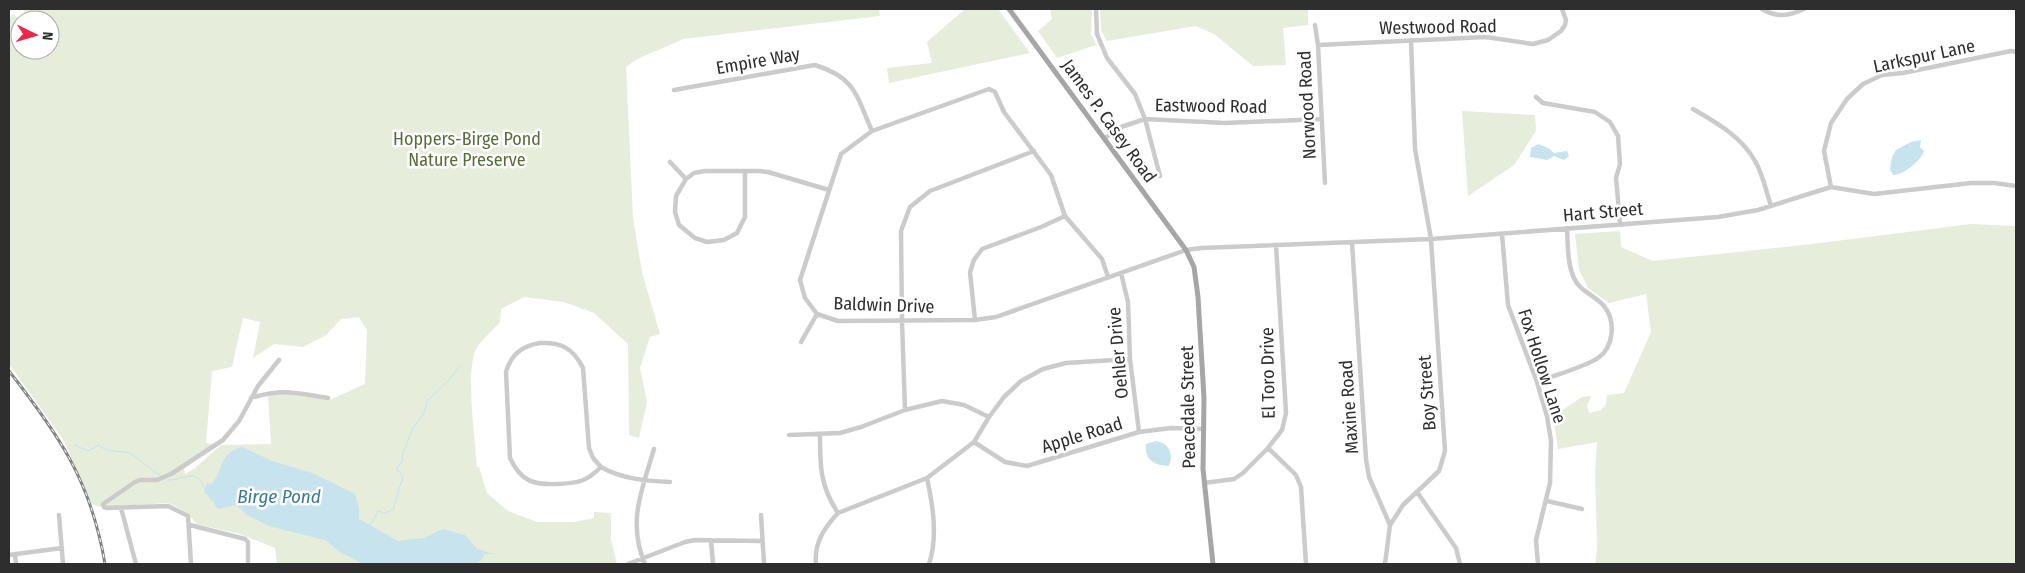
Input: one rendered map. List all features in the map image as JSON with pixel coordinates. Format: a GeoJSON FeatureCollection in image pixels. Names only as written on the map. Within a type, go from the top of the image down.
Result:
{"type":"FeatureCollection","features":[{"type":"Feature","properties":{"kind":"main road","name":"James P. Casey Road"},"geometry":{"type":"LineString","coordinates":[[1010,9],[1186,250]]}},
{"type":"Feature","properties":{"kind":"main road","name":"Peacedale Street"},"geometry":{"type":"LineString","coordinates":[[1186,250],[1194,267],[1198,297],[1204,429],[1204,483],[1213,564]]}},
{"type":"Feature","properties":{"kind":"street"},"geometry":{"type":"LineString","coordinates":[[1096,9],[1097,34],[1107,58],[1135,94],[1145,119],[1160,176]]}},
{"type":"Feature","properties":{"kind":"street","name":"Westwood Road"},"geometry":{"type":"LineString","coordinates":[[1318,45],[1486,37],[1525,43],[1542,42],[1558,35],[1565,25],[1566,20],[1562,9]]}},
{"type":"Feature","properties":{"kind":"street"},"geometry":{"type":"LineString","coordinates":[[1762,9],[1768,13],[1784,16],[1804,9]]}},
{"type":"Feature","properties":{"kind":"street","name":"Norwood Road"},"geometry":{"type":"LineString","coordinates":[[1315,25],[1318,45],[1325,183]]}},
{"type":"Feature","properties":{"kind":"street","name":"Boy Street"},"geometry":{"type":"LineString","coordinates":[[1390,525],[1403,505],[1439,471],[1445,450],[1431,239],[1415,149],[1411,40]]}},
{"type":"Feature","properties":{"kind":"street","name":"Larkspur Lane"},"geometry":{"type":"LineString","coordinates":[[1831,187],[1824,151],[1830,123],[1847,99],[1863,84],[1882,75],[1904,73],[2011,51],[2016,52]]}},
{"type":"Feature","properties":{"kind":"street","name":"Empire Way"},"geometry":{"type":"LineString","coordinates":[[674,90],[815,65],[833,71],[847,81],[856,93],[872,131]]}},
{"type":"Feature","properties":{"kind":"street","name":"Baldwin Drive"},"geometry":{"type":"LineString","coordinates":[[1034,152],[1004,112],[992,90],[984,90],[872,131],[841,154],[800,280],[805,298],[817,314],[838,321],[975,320],[996,317],[1186,250]]}},
{"type":"Feature","properties":{"kind":"street"},"geometry":{"type":"LineString","coordinates":[[1536,98],[1543,103],[1595,112],[1610,122],[1618,136],[1620,164],[1616,178],[1620,223]]}},
{"type":"Feature","properties":{"kind":"street"},"geometry":{"type":"LineString","coordinates":[[1693,110],[1738,138],[1756,162],[1771,206]]}},
{"type":"Feature","properties":{"kind":"street","name":"Eastwood Road"},"geometry":{"type":"LineString","coordinates":[[1105,138],[1121,127],[1136,120],[1145,119],[1225,123],[1322,119]]}},
{"type":"Feature","properties":{"kind":"street"},"geometry":{"type":"LineString","coordinates":[[905,410],[901,231],[910,207],[930,191],[1034,152],[1051,175],[1065,216],[1102,259],[1108,277]]}},
{"type":"Feature","properties":{"kind":"street"},"geometry":{"type":"LineString","coordinates":[[670,162],[686,179]]}},
{"type":"Feature","properties":{"kind":"street"},"geometry":{"type":"LineString","coordinates":[[746,171],[745,218],[736,233],[724,240],[707,242],[695,238],[679,225],[675,212],[676,196],[686,179],[704,171],[746,171],[768,172],[830,190]]}},
{"type":"Feature","properties":{"kind":"street","name":"Hart Street"},"geometry":{"type":"LineString","coordinates":[[1186,250],[1431,239],[1741,214],[1831,187],[1874,194],[1971,184],[1994,183],[2016,186]]}},
{"type":"Feature","properties":{"kind":"street"},"geometry":{"type":"LineString","coordinates":[[975,320],[970,272],[974,260],[982,249],[1065,216]]}},
{"type":"Feature","properties":{"kind":"street"},"geometry":{"type":"LineString","coordinates":[[1536,382],[1598,358],[1608,345],[1612,331],[1610,319],[1605,308],[1583,291],[1574,278],[1570,263],[1567,228]]}},
{"type":"Feature","properties":{"kind":"street","name":"Fox Hollow Lane"},"geometry":{"type":"LineString","coordinates":[[1502,234],[1508,305],[1547,416],[1551,441],[1552,469],[1547,501],[1536,540],[1538,564]]}},
{"type":"Feature","properties":{"kind":"street","name":"Maxine Road"},"geometry":{"type":"LineString","coordinates":[[1352,243],[1366,459],[1369,476],[1390,525]]}},
{"type":"Feature","properties":{"kind":"street","name":"El Toro Drive"},"geometry":{"type":"LineString","coordinates":[[1204,483],[1234,479],[1243,473],[1268,448],[1282,430],[1286,413],[1276,246]]}},
{"type":"Feature","properties":{"kind":"street","name":"Oehler Drive"},"geometry":{"type":"LineString","coordinates":[[1121,273],[1128,302],[1130,359],[1139,432]]}},
{"type":"Feature","properties":{"kind":"street"},"geometry":{"type":"LineString","coordinates":[[800,342],[817,314]]}},
{"type":"Feature","properties":{"kind":"street"},"geometry":{"type":"LineString","coordinates":[[600,467],[591,478],[581,482],[544,484],[535,484],[515,468],[510,458],[506,372],[511,359],[520,350],[528,345],[554,342],[570,349],[578,357],[583,368],[589,448],[593,458],[600,467],[616,474],[644,481],[670,482]]}},
{"type":"Feature","properties":{"kind":"street"},"geometry":{"type":"LineString","coordinates":[[816,564],[816,548],[820,536],[828,523],[838,513],[927,478],[974,442],[1004,397],[1021,381],[1042,369],[1066,363],[1130,359]]}},
{"type":"Feature","properties":{"kind":"street"},"geometry":{"type":"LineString","coordinates":[[192,564],[188,516],[168,506],[106,508],[103,507],[105,502],[140,480],[157,480],[171,474],[224,440],[239,422],[258,386],[279,360]]}},
{"type":"Feature","properties":{"kind":"street"},"geometry":{"type":"LineString","coordinates":[[251,398],[270,392],[288,391],[328,398]]}},
{"type":"Feature","properties":{"kind":"street"},"geometry":{"type":"LineString","coordinates":[[789,435],[840,433],[905,410],[942,401],[964,405],[989,417]]}},
{"type":"Feature","properties":{"kind":"street","name":"Apple Road"},"geometry":{"type":"LineString","coordinates":[[974,442],[1005,462],[1028,466],[1139,432],[1171,428],[1204,429]]}},
{"type":"Feature","properties":{"kind":"street"},"geometry":{"type":"LineString","coordinates":[[820,435],[820,466],[827,497],[838,513]]}},
{"type":"Feature","properties":{"kind":"street"},"geometry":{"type":"LineString","coordinates":[[1268,448],[1296,475],[1301,487],[1306,564]]}},
{"type":"Feature","properties":{"kind":"street"},"geometry":{"type":"LineString","coordinates":[[645,564],[637,539],[636,518],[644,481],[654,449]]}},
{"type":"Feature","properties":{"kind":"street"},"geometry":{"type":"LineString","coordinates":[[927,478],[934,511],[933,553],[929,564]]}},
{"type":"Feature","properties":{"kind":"street"},"geometry":{"type":"LineString","coordinates":[[1417,492],[1456,548],[1460,564]]}},
{"type":"Feature","properties":{"kind":"street"},"geometry":{"type":"LineString","coordinates":[[1547,501],[1582,510]]}},
{"type":"Feature","properties":{"kind":"street"},"geometry":{"type":"LineString","coordinates":[[121,508],[136,564]]}},
{"type":"Feature","properties":{"kind":"street"},"geometry":{"type":"LineString","coordinates":[[59,515],[63,564]]}},
{"type":"Feature","properties":{"kind":"street"},"geometry":{"type":"LineString","coordinates":[[761,515],[764,564]]}},
{"type":"Feature","properties":{"kind":"street"},"geometry":{"type":"LineString","coordinates":[[190,525],[244,539],[248,542],[248,564]]}},
{"type":"Feature","properties":{"kind":"street"},"geometry":{"type":"LineString","coordinates":[[1385,564],[1390,525]]}},
{"type":"Feature","properties":{"kind":"street"},"geometry":{"type":"LineString","coordinates":[[711,540],[713,564]]}},
{"type":"Feature","properties":{"kind":"street"},"geometry":{"type":"LineString","coordinates":[[628,564],[686,542],[711,540],[762,541]]}},
{"type":"Feature","properties":{"kind":"street"},"geometry":{"type":"LineString","coordinates":[[9,555],[62,548]]}},
{"type":"Feature","properties":{"kind":"street"},"geometry":{"type":"LineString","coordinates":[[15,554],[16,564]]}},
{"type":"Feature","properties":{"kind":"green space","name":"Hoppers-Birge Pond Nature Preserve"},"geometry":{"type":"Polygon","coordinates":[[[25,9],[879,9],[880,16],[683,39],[646,55],[626,67],[633,218],[642,272],[660,334],[650,337],[640,368],[647,402],[639,438],[629,435],[628,344],[594,313],[564,302],[524,297],[501,309],[500,322],[475,351],[471,376],[473,424],[477,467],[479,467],[487,493],[508,511],[537,522],[574,522],[594,518],[594,512],[611,513],[611,540],[617,564],[277,564],[275,548],[240,534],[196,524],[188,514],[168,503],[100,507],[91,504],[64,441],[9,364],[10,18],[10,60],[60,60],[60,10],[25,9]],[[359,317],[341,319],[325,336],[303,347],[274,344],[253,358],[260,322],[243,318],[232,367],[212,371],[206,443],[216,444],[184,469],[185,474],[195,468],[221,445],[271,444],[268,396],[271,392],[330,400],[365,384],[367,330],[359,317]]]}},
{"type":"Feature","properties":{"kind":"green space"},"geometry":{"type":"Polygon","coordinates":[[[965,9],[998,9],[1030,53],[889,83],[887,68],[932,63],[927,42],[965,9]]]}},
{"type":"Feature","properties":{"kind":"green space"},"geometry":{"type":"Polygon","coordinates":[[[1050,9],[1092,9],[1091,34],[1096,45],[1057,58],[1038,31],[1052,19],[1050,9]]]}},
{"type":"Feature","properties":{"kind":"green space"},"geometry":{"type":"Polygon","coordinates":[[[1100,9],[1308,9],[1308,25],[1283,28],[1286,65],[1253,66],[1214,34],[1196,26],[1107,41],[1101,30],[1100,9]]]}},
{"type":"Feature","properties":{"kind":"green space"},"geometry":{"type":"Polygon","coordinates":[[[1462,111],[1535,115],[1536,131],[1514,165],[1468,196],[1462,111]]]}},
{"type":"Feature","properties":{"kind":"green space"},"geometry":{"type":"Polygon","coordinates":[[[1971,224],[2016,226],[2016,561],[2012,564],[1595,564],[1597,550],[1595,471],[1597,442],[1558,449],[1553,416],[1582,397],[1591,396],[1587,406],[1589,413],[1601,410],[1606,404],[1607,395],[1624,393],[1651,332],[1646,294],[1609,303],[1588,288],[1579,270],[1575,234],[1620,231],[1621,247],[1653,261],[1971,224]]]}},
{"type":"Feature","properties":{"kind":"water"},"geometry":{"type":"Polygon","coordinates":[[[1921,140],[1920,147],[1924,151],[1920,159],[1901,173],[1893,175],[1890,169],[1892,157],[1896,150],[1911,142],[1921,140]]]}},
{"type":"Feature","properties":{"kind":"water"},"geometry":{"type":"Polygon","coordinates":[[[1538,144],[1554,153],[1567,151],[1569,156],[1564,160],[1554,156],[1547,160],[1530,157],[1531,148],[1538,144]]]}},
{"type":"Feature","properties":{"kind":"water"},"geometry":{"type":"Polygon","coordinates":[[[1156,441],[1164,444],[1171,453],[1169,466],[1159,465],[1149,458],[1146,444],[1156,441]]]}},
{"type":"Feature","properties":{"kind":"water","name":"Birge Pond"},"geometry":{"type":"Polygon","coordinates":[[[242,447],[272,461],[312,473],[355,494],[359,508],[359,519],[398,541],[424,538],[443,529],[465,535],[477,549],[493,554],[484,554],[482,560],[475,564],[361,563],[340,552],[325,540],[269,526],[247,515],[236,505],[218,509],[213,502],[214,499],[211,501],[208,495],[204,493],[207,483],[211,484],[215,479],[228,454],[242,447]]]}},
{"type":"Feature","properties":{"kind":"waterway"},"geometry":{"type":"LineString","coordinates":[[369,525],[378,511],[384,513],[393,510],[403,478],[399,471],[396,471],[403,459],[402,455],[413,428],[424,413],[427,401],[448,381],[460,366]]}},
{"type":"Feature","properties":{"kind":"waterway"},"geometry":{"type":"LineString","coordinates":[[74,445],[88,451],[99,445],[109,450],[129,453],[161,476]]}},
{"type":"Feature","properties":{"kind":"waterway"},"geometry":{"type":"LineString","coordinates":[[168,480],[193,476],[201,481],[204,488],[207,489]]}},
{"type":"Feature","properties":{"kind":"railway"},"geometry":{"type":"LineString","coordinates":[[9,371],[58,438],[82,483],[99,535],[105,564]]}}]}
